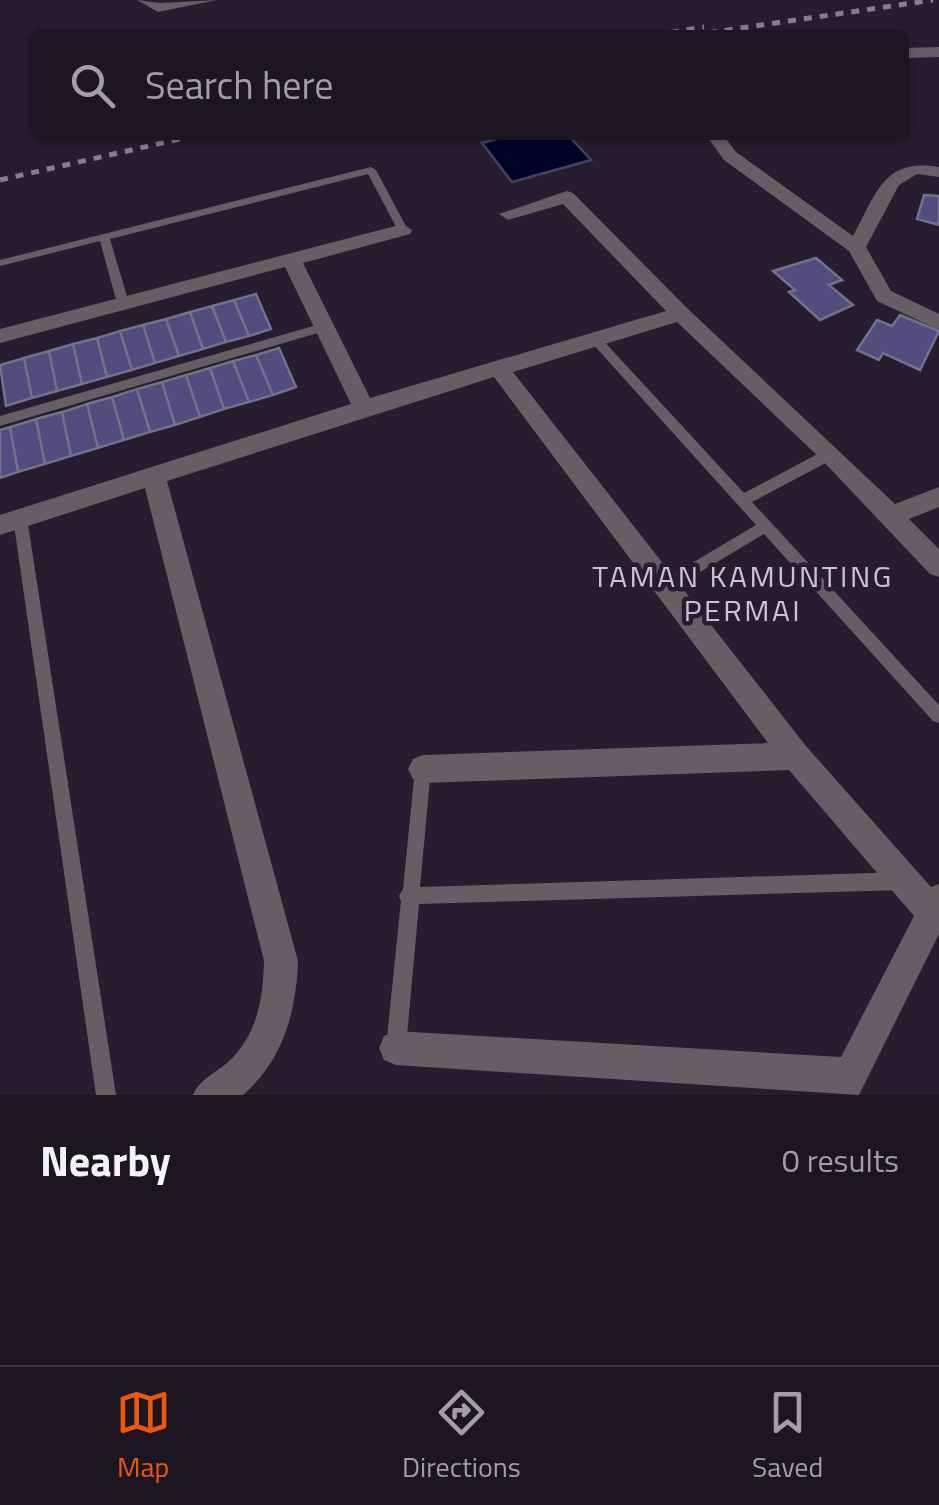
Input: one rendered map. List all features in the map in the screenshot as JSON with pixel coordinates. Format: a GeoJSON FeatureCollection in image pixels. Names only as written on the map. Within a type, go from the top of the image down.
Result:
{"type":"FeatureCollection","features":[{"type":"Feature","properties":{"kind":"street"},"geometry":{"type":"LineString","coordinates":[[144,0],[158,8],[210,0]]}},
{"type":"Feature","properties":{"kind":"street"},"geometry":{"type":"LineString","coordinates":[[909,52],[939,52]]}},
{"type":"Feature","properties":{"kind":"street"},"geometry":{"type":"LineString","coordinates":[[718,140],[730,156],[856,248],[884,296],[939,323]]}},
{"type":"Feature","properties":{"kind":"street"},"geometry":{"type":"LineString","coordinates":[[856,248],[892,182],[914,168],[939,172]]}},
{"type":"Feature","properties":{"kind":"street"},"geometry":{"type":"LineString","coordinates":[[508,214],[567,197],[939,566]]}},
{"type":"Feature","properties":{"kind":"street"},"geometry":{"type":"LineString","coordinates":[[0,336],[403,230]]}},
{"type":"Feature","properties":{"kind":"street"},"geometry":{"type":"LineString","coordinates":[[290,259],[364,408]]}},
{"type":"Feature","properties":{"kind":"street"},"geometry":{"type":"LineString","coordinates":[[10,522],[364,408],[681,314]]}},
{"type":"Feature","properties":{"kind":"street"},"geometry":{"type":"LineString","coordinates":[[396,1048],[846,1085],[936,907],[904,881],[796,756],[500,370]]}},
{"type":"Feature","properties":{"kind":"street"},"geometry":{"type":"LineString","coordinates":[[154,476],[281,961],[282,1000],[265,1046],[233,1084],[212,1095]]}},
{"type":"Feature","properties":{"kind":"street"},"geometry":{"type":"LineString","coordinates":[[892,516],[939,498]]}},
{"type":"Feature","properties":{"kind":"street"},"geometry":{"type":"LineString","coordinates":[[423,768],[796,756]]}},
{"type":"Feature","properties":{"kind":"lane"},"geometry":{"type":"LineString","coordinates":[[0,262],[371,170],[403,230]]}},
{"type":"Feature","properties":{"kind":"lane"},"geometry":{"type":"LineString","coordinates":[[104,236],[124,304]]}},
{"type":"Feature","properties":{"kind":"lane"},"geometry":{"type":"LineString","coordinates":[[0,421],[324,327]]}},
{"type":"Feature","properties":{"kind":"lane"},"geometry":{"type":"LineString","coordinates":[[596,340],[939,716]]}},
{"type":"Feature","properties":{"kind":"lane"},"geometry":{"type":"LineString","coordinates":[[741,501],[830,454]]}},
{"type":"Feature","properties":{"kind":"lane"},"geometry":{"type":"LineString","coordinates":[[10,522],[106,1095]]}},
{"type":"Feature","properties":{"kind":"lane"},"geometry":{"type":"LineString","coordinates":[[665,586],[764,527]]}},
{"type":"Feature","properties":{"kind":"lane"},"geometry":{"type":"LineString","coordinates":[[396,1048],[423,768]]}},
{"type":"Feature","properties":{"kind":"lane"},"geometry":{"type":"LineString","coordinates":[[408,896],[904,881]]}},
{"type":"Feature","properties":{"kind":"water"},"geometry":{"type":"Polygon","coordinates":[[[573,140],[591,160],[512,182],[482,143],[573,140]]]}},
{"type":"Feature","properties":{"kind":"building"},"geometry":{"type":"Polygon","coordinates":[[[924,195],[939,196],[939,225],[917,219],[924,195]]]}},
{"type":"Feature","properties":{"kind":"building"},"geometry":{"type":"Polygon","coordinates":[[[816,258],[842,280],[829,285],[853,305],[820,320],[773,271],[816,258]]]}},
{"type":"Feature","properties":{"kind":"building"},"geometry":{"type":"Polygon","coordinates":[[[256,294],[271,329],[249,336],[234,300],[256,294]]]}},
{"type":"Feature","properties":{"kind":"building"},"geometry":{"type":"Polygon","coordinates":[[[234,300],[249,336],[226,342],[212,306],[234,300]]]}},
{"type":"Feature","properties":{"kind":"building"},"geometry":{"type":"Polygon","coordinates":[[[212,306],[226,342],[203,349],[190,312],[212,306]]]}},
{"type":"Feature","properties":{"kind":"building"},"geometry":{"type":"Polygon","coordinates":[[[190,312],[203,349],[179,356],[166,319],[190,312]]]}},
{"type":"Feature","properties":{"kind":"building"},"geometry":{"type":"Polygon","coordinates":[[[900,315],[939,331],[920,370],[883,353],[879,360],[857,350],[877,320],[892,326],[900,315]]]}},
{"type":"Feature","properties":{"kind":"building"},"geometry":{"type":"Polygon","coordinates":[[[166,319],[179,356],[155,363],[143,325],[166,319]]]}},
{"type":"Feature","properties":{"kind":"building"},"geometry":{"type":"Polygon","coordinates":[[[143,325],[155,363],[132,370],[120,331],[143,325]]]}},
{"type":"Feature","properties":{"kind":"building"},"geometry":{"type":"Polygon","coordinates":[[[120,331],[132,370],[107,377],[97,338],[120,331]]]}},
{"type":"Feature","properties":{"kind":"building"},"geometry":{"type":"Polygon","coordinates":[[[97,338],[107,377],[82,384],[73,344],[97,338]]]}},
{"type":"Feature","properties":{"kind":"building"},"geometry":{"type":"Polygon","coordinates":[[[73,344],[82,384],[57,391],[49,351],[73,344]]]}},
{"type":"Feature","properties":{"kind":"building"},"geometry":{"type":"Polygon","coordinates":[[[279,348],[296,387],[273,395],[256,355],[279,348]]]}},
{"type":"Feature","properties":{"kind":"building"},"geometry":{"type":"Polygon","coordinates":[[[49,351],[57,391],[32,398],[24,358],[49,351]]]}},
{"type":"Feature","properties":{"kind":"building"},"geometry":{"type":"Polygon","coordinates":[[[256,355],[273,395],[249,402],[233,361],[256,355]]]}},
{"type":"Feature","properties":{"kind":"building"},"geometry":{"type":"Polygon","coordinates":[[[24,358],[32,398],[6,406],[0,365],[24,358]]]}},
{"type":"Feature","properties":{"kind":"building"},"geometry":{"type":"Polygon","coordinates":[[[233,361],[249,402],[224,409],[210,368],[233,361]]]}},
{"type":"Feature","properties":{"kind":"building"},"geometry":{"type":"Polygon","coordinates":[[[210,368],[224,409],[200,417],[186,375],[210,368]]]}},
{"type":"Feature","properties":{"kind":"building"},"geometry":{"type":"Polygon","coordinates":[[[186,375],[200,417],[175,425],[162,382],[186,375]]]}},
{"type":"Feature","properties":{"kind":"building"},"geometry":{"type":"Polygon","coordinates":[[[162,382],[175,425],[150,432],[137,389],[162,382]]]}},
{"type":"Feature","properties":{"kind":"building"},"geometry":{"type":"Polygon","coordinates":[[[137,389],[150,432],[124,440],[112,397],[137,389]]]}},
{"type":"Feature","properties":{"kind":"building"},"geometry":{"type":"Polygon","coordinates":[[[112,397],[124,440],[98,448],[87,404],[112,397]]]}},
{"type":"Feature","properties":{"kind":"building"},"geometry":{"type":"Polygon","coordinates":[[[87,404],[98,448],[71,456],[62,412],[87,404]]]}},
{"type":"Feature","properties":{"kind":"building"},"geometry":{"type":"Polygon","coordinates":[[[62,412],[71,456],[45,464],[36,419],[62,412]]]}},
{"type":"Feature","properties":{"kind":"building"},"geometry":{"type":"Polygon","coordinates":[[[36,419],[45,464],[18,472],[10,427],[36,419]]]}},
{"type":"Feature","properties":{"kind":"building"},"geometry":{"type":"Polygon","coordinates":[[[10,427],[18,472],[0,478],[0,430],[10,427]]]}},
{"type":"Feature","properties":{"kind":"railway"},"geometry":{"type":"LineString","coordinates":[[727,30],[933,0]]}},
{"type":"Feature","properties":{"kind":"railway"},"geometry":{"type":"LineString","coordinates":[[686,30],[704,27]]}},
{"type":"Feature","properties":{"kind":"railway"},"geometry":{"type":"LineString","coordinates":[[0,180],[175,140]]}},
{"type":"Feature","properties":{"kind":"district","name":"TAMAN KAMUNTING PERMAI"},"geometry":{"type":"Point","coordinates":[743,593]}}]}
